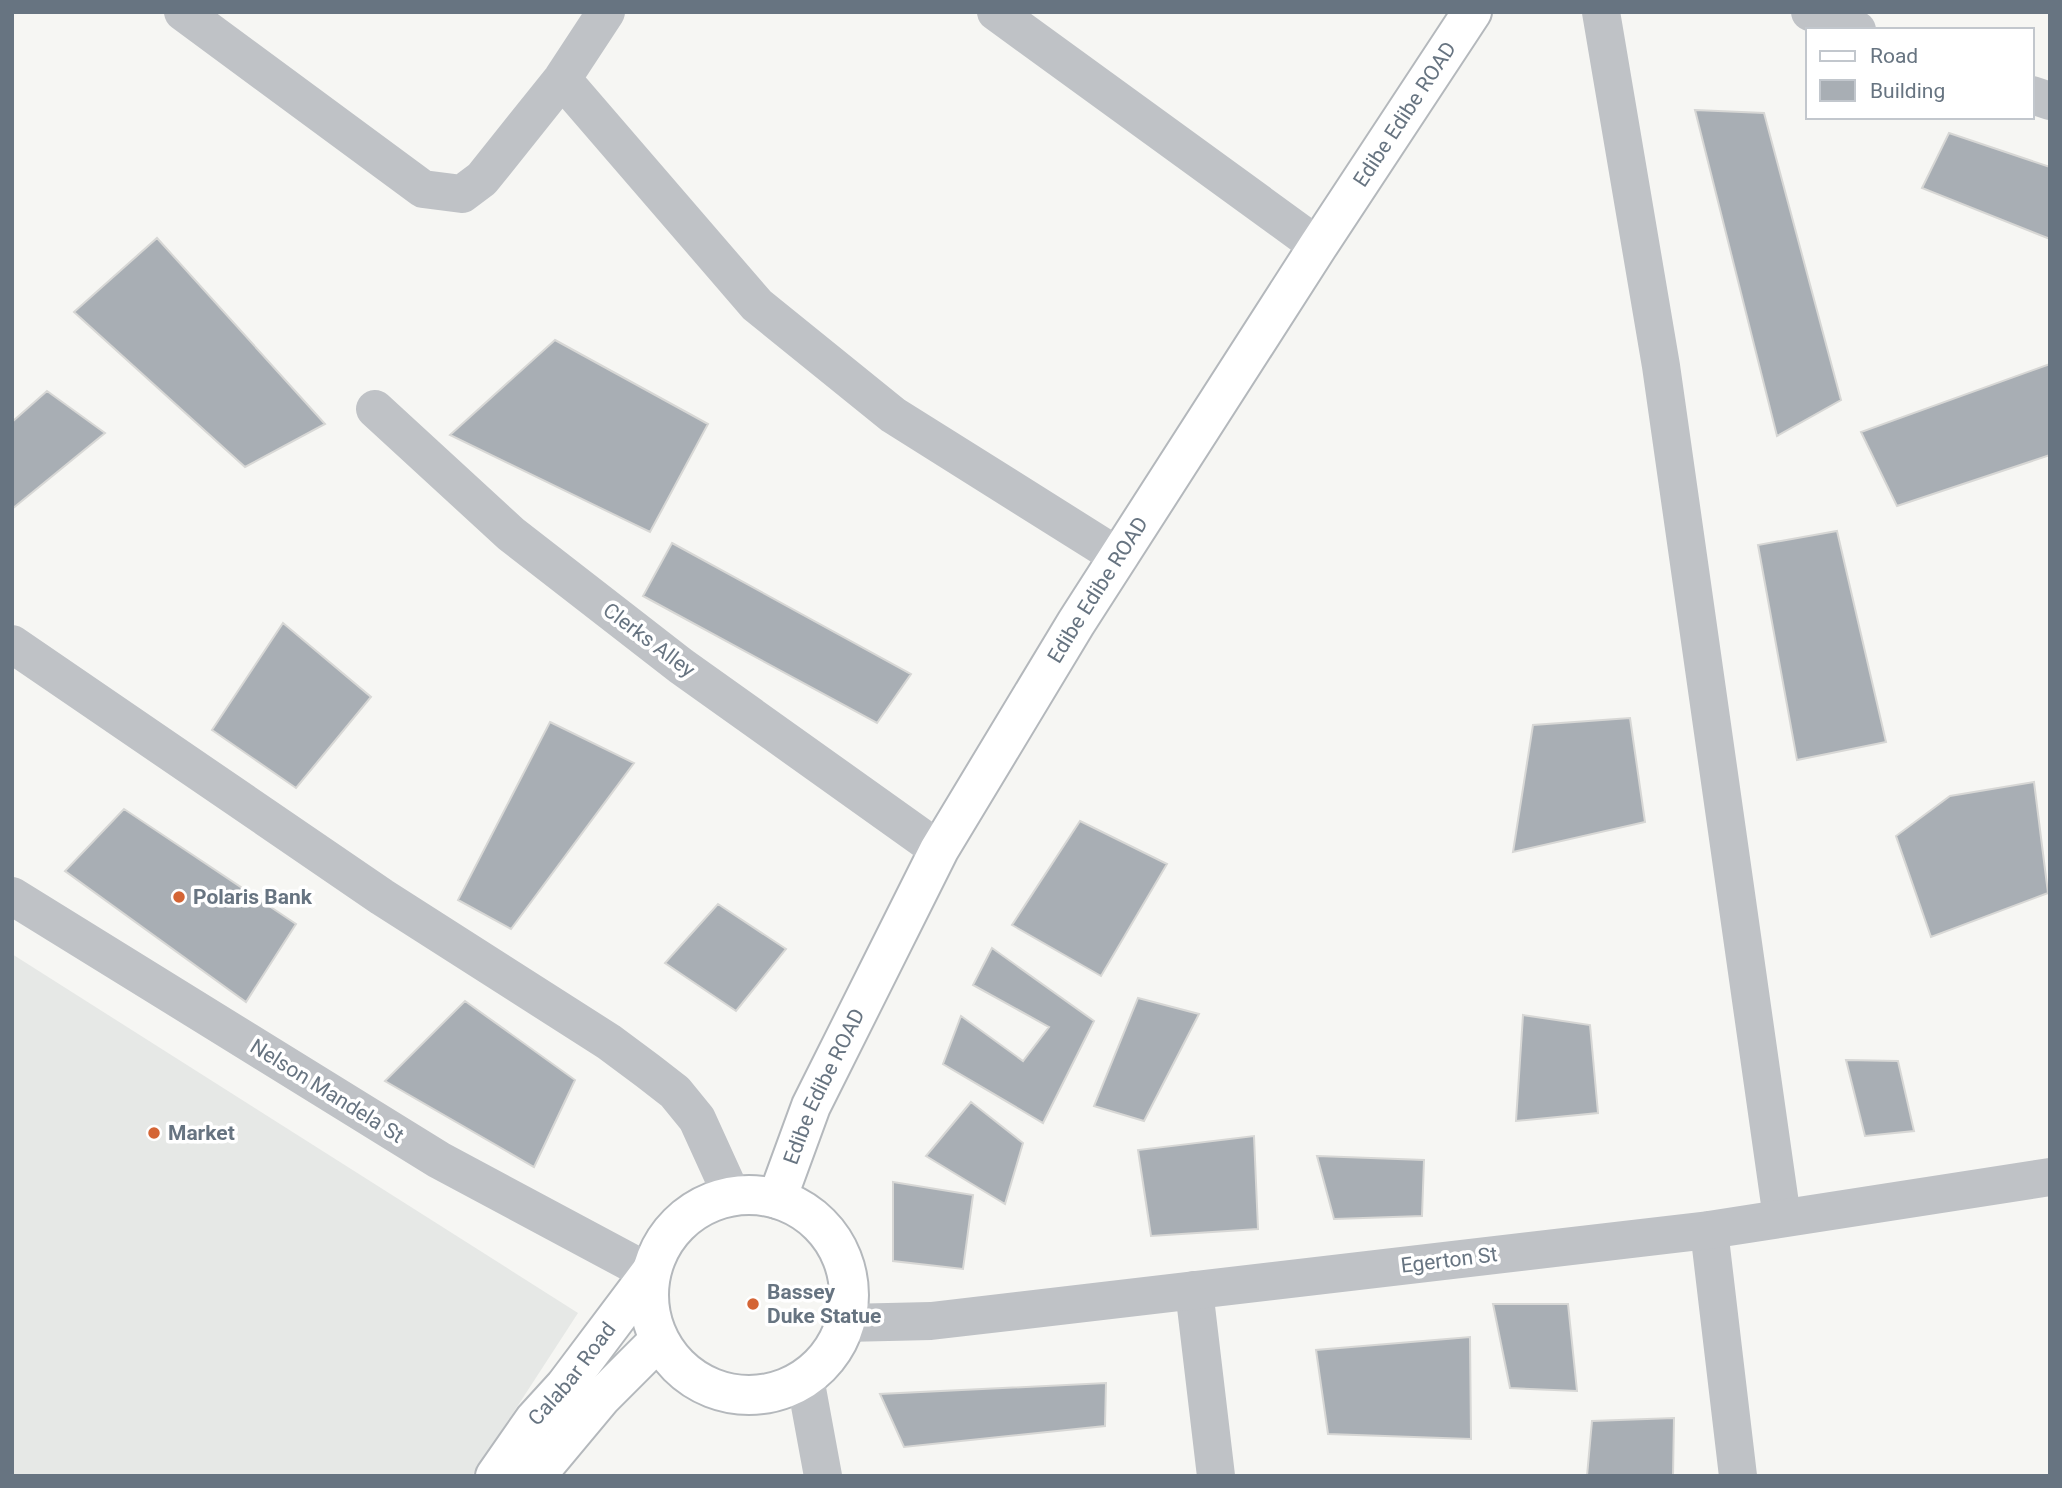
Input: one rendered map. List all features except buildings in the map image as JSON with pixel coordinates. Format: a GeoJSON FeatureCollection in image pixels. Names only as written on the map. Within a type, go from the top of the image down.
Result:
{"type":"FeatureCollection","features":[{"type":"Feature","properties":{"kind":"main road","name":"Edibe Edibe ROAD"},"geometry":{"type":"LineString","coordinates":[[777,1199],[811,1106],[939,850],[1076,623],[1472,12]]}},
{"type":"Feature","properties":{"kind":"main road"},"geometry":{"type":"LineString","coordinates":[[755,1195],[777,1199],[805,1213],[828,1234],[843,1262],[848,1282],[845,1323],[830,1354],[805,1378],[774,1392],[740,1395],[707,1387],[678,1368],[658,1341],[650,1273],[660,1245],[679,1222],[704,1205],[732,1196],[755,1195]]}},
{"type":"Feature","properties":{"kind":"main road","name":"Calabar Road"},"geometry":{"type":"LineString","coordinates":[[495,1476],[534,1420],[565,1386],[650,1273]]}},
{"type":"Feature","properties":{"kind":"main road","name":"Calabar Road"},"geometry":{"type":"LineString","coordinates":[[536,1476],[601,1398],[658,1341]]}},
{"type":"Feature","properties":{"kind":"street"},"geometry":{"type":"LineString","coordinates":[[183,12],[423,189],[462,194],[482,179],[562,79],[606,12]]}},
{"type":"Feature","properties":{"kind":"street"},"geometry":{"type":"LineString","coordinates":[[996,12],[1318,246]]}},
{"type":"Feature","properties":{"kind":"street"},"geometry":{"type":"LineString","coordinates":[[1601,12],[1661,366],[1782,1218]]}},
{"type":"Feature","properties":{"kind":"street"},"geometry":{"type":"LineString","coordinates":[[1810,12],[1852,28]]}},
{"type":"Feature","properties":{"kind":"street"},"geometry":{"type":"LineString","coordinates":[[562,79],[757,305],[893,415],[1119,557]]}},
{"type":"Feature","properties":{"kind":"street","name":"Clerks Alley"},"geometry":{"type":"LineString","coordinates":[[375,409],[511,534],[681,666],[939,850]]}},
{"type":"Feature","properties":{"kind":"street"},"geometry":{"type":"LineString","coordinates":[[12,644],[382,897],[609,1042],[648,1071],[674,1092],[697,1119],[732,1196]]}},
{"type":"Feature","properties":{"kind":"street","name":"Nelson Mandela St"},"geometry":{"type":"LineString","coordinates":[[12,897],[439,1160],[650,1273]]}},
{"type":"Feature","properties":{"kind":"street","name":"Egerton St"},"geometry":{"type":"LineString","coordinates":[[845,1323],[931,1321],[1709,1230],[2050,1177]]}},
{"type":"Feature","properties":{"kind":"street"},"geometry":{"type":"LineString","coordinates":[[1709,1230],[1738,1476]]}},
{"type":"Feature","properties":{"kind":"street"},"geometry":{"type":"LineString","coordinates":[[1194,1290],[1216,1476]]}},
{"type":"Feature","properties":{"kind":"street"},"geometry":{"type":"LineString","coordinates":[[805,1378],[823,1476]]}},
{"type":"Feature","properties":{"kind":"shaded area","name":"Market"},"geometry":{"type":"Polygon","coordinates":[[[12,954],[578,1313],[472,1476],[12,1476],[12,954]]]}},
{"type":"Feature","properties":{"kind":"place","name":"Polaris Bank"},"geometry":{"type":"Point","coordinates":[179,897]}},
{"type":"Feature","properties":{"kind":"place","name":"Market"},"geometry":{"type":"Point","coordinates":[154,1133]}},
{"type":"Feature","properties":{"kind":"place","name":"Bassey Duke Statue"},"geometry":{"type":"Point","coordinates":[753,1304]}}]}
